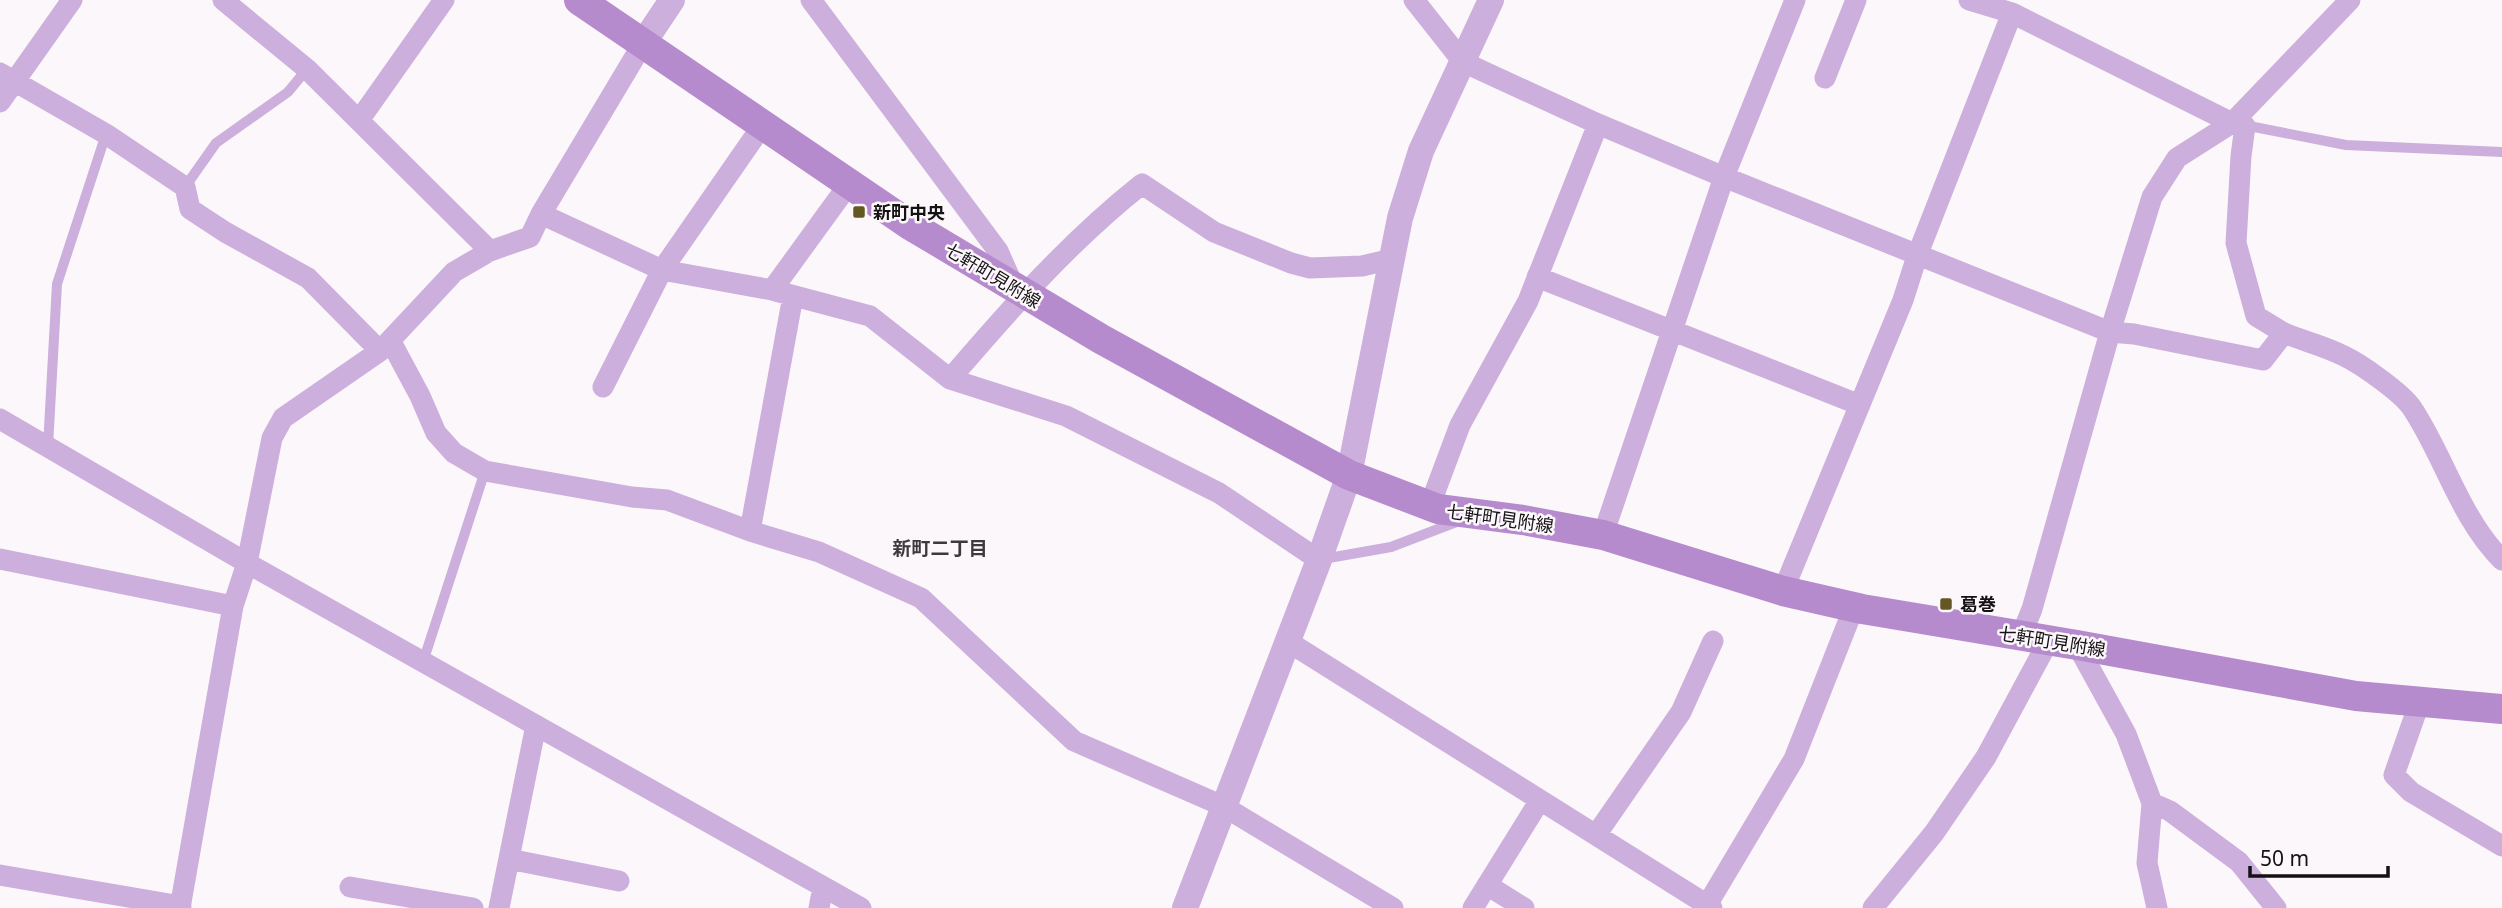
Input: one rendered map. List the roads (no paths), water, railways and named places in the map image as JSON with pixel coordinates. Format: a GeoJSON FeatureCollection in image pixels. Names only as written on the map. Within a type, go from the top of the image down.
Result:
{"type":"FeatureCollection","features":[{"type":"Feature","properties":{"kind":"main road","name":"七軒町見附線"},"geometry":{"type":"LineString","coordinates":[[579,0],[910,225],[1101,339],[1349,475],[1438,509],[1523,520],[1603,535],[1783,591],[1854,607],[2356,696],[2502,709]]}},
{"type":"Feature","properties":{"kind":"street"},"geometry":{"type":"LineString","coordinates":[[0,102],[6,78],[72,0]]}},
{"type":"Feature","properties":{"kind":"street"},"geometry":{"type":"LineString","coordinates":[[223,0],[307,69],[490,251]]}},
{"type":"Feature","properties":{"kind":"street"},"geometry":{"type":"LineString","coordinates":[[359,120],[444,0]]}},
{"type":"Feature","properties":{"kind":"street"},"geometry":{"type":"LineString","coordinates":[[0,875],[181,907],[233,606],[247,563],[272,438],[283,418],[385,346],[454,272],[490,251],[530,237],[642,45],[672,0]]}},
{"type":"Feature","properties":{"kind":"street"},"geometry":{"type":"LineString","coordinates":[[811,0],[998,251],[1019,290]]}},
{"type":"Feature","properties":{"kind":"street"},"geometry":{"type":"LineString","coordinates":[[1414,0],[1463,62],[1598,124],[1724,177],[2110,332],[2134,334],[2263,360],[2284,333]]}},
{"type":"Feature","properties":{"kind":"street"},"geometry":{"type":"LineString","coordinates":[[1185,908],[1349,475],[1400,218],[1421,151],[1491,0]]}},
{"type":"Feature","properties":{"kind":"street"},"geometry":{"type":"LineString","coordinates":[[1603,535],[1724,177],[1795,0]]}},
{"type":"Feature","properties":{"kind":"street"},"geometry":{"type":"LineString","coordinates":[[1825,78],[1856,0]]}},
{"type":"Feature","properties":{"kind":"street"},"geometry":{"type":"LineString","coordinates":[[1969,0],[2012,13],[2239,124]]}},
{"type":"Feature","properties":{"kind":"street"},"geometry":{"type":"LineString","coordinates":[[2157,908],[2147,863],[2152,803],[2126,734],[2049,640],[2032,609],[2110,332],[2152,197],[2177,158],[2239,124],[2350,0]]}},
{"type":"Feature","properties":{"kind":"street"},"geometry":{"type":"LineString","coordinates":[[1783,591],[1903,300],[1917,256],[2012,13]]}},
{"type":"Feature","properties":{"kind":"street"},"geometry":{"type":"LineString","coordinates":[[6,78],[106,134],[185,187],[190,209],[307,278],[385,346],[436,433],[454,453],[485,471],[632,497],[667,500],[751,531],[819,552],[921,598],[1074,741],[1223,806],[1393,908]]}},
{"type":"Feature","properties":{"kind":"street"},"geometry":{"type":"LineString","coordinates":[[1430,505],[1460,425],[1528,301],[1598,124]]}},
{"type":"Feature","properties":{"kind":"street"},"geometry":{"type":"LineString","coordinates":[[2239,124],[2241,156],[2236,243],[2256,316],[2284,333],[2345,356],[2393,389],[2411,406],[2473,521],[2489,547],[2502,559]]}},
{"type":"Feature","properties":{"kind":"street"},"geometry":{"type":"LineString","coordinates":[[603,387],[662,270],[762,126]]}},
{"type":"Feature","properties":{"kind":"street"},"geometry":{"type":"LineString","coordinates":[[772,290],[849,184]]}},
{"type":"Feature","properties":{"kind":"street"},"geometry":{"type":"LineString","coordinates":[[950,379],[1019,290],[1142,184],[1214,232],[1291,263],[1310,268],[1349,267],[1392,259]]}},
{"type":"Feature","properties":{"kind":"street"},"geometry":{"type":"LineString","coordinates":[[541,214],[662,270],[772,290],[870,316],[950,379],[1066,416],[1219,493],[1319,559]]}},
{"type":"Feature","properties":{"kind":"street"},"geometry":{"type":"LineString","coordinates":[[1537,277],[1860,405]]}},
{"type":"Feature","properties":{"kind":"street"},"geometry":{"type":"LineString","coordinates":[[751,531],[793,296]]}},
{"type":"Feature","properties":{"kind":"street"},"geometry":{"type":"LineString","coordinates":[[0,419],[247,563],[861,908]]}},
{"type":"Feature","properties":{"kind":"street"},"geometry":{"type":"LineString","coordinates":[[0,559],[233,606]]}},
{"type":"Feature","properties":{"kind":"street"},"geometry":{"type":"LineString","coordinates":[[1287,640],[1709,906],[1794,759],[1854,607]]}},
{"type":"Feature","properties":{"kind":"street"},"geometry":{"type":"LineString","coordinates":[[1872,908],[1934,833],[1986,757],[2049,640]]}},
{"type":"Feature","properties":{"kind":"street"},"geometry":{"type":"LineString","coordinates":[[1596,835],[1681,712],[1713,641]]}},
{"type":"Feature","properties":{"kind":"street"},"geometry":{"type":"LineString","coordinates":[[2420,701],[2394,775],[2411,792],[2502,846]]}},
{"type":"Feature","properties":{"kind":"street"},"geometry":{"type":"LineString","coordinates":[[499,908],[536,725]]}},
{"type":"Feature","properties":{"kind":"street"},"geometry":{"type":"LineString","coordinates":[[1473,908],[1540,800]]}},
{"type":"Feature","properties":{"kind":"street"},"geometry":{"type":"LineString","coordinates":[[2152,803],[2170,811],[2239,862],[2276,908]]}},
{"type":"Feature","properties":{"kind":"street"},"geometry":{"type":"LineString","coordinates":[[509,859],[619,881]]}},
{"type":"Feature","properties":{"kind":"street"},"geometry":{"type":"LineString","coordinates":[[1487,885],[1524,908]]}},
{"type":"Feature","properties":{"kind":"street"},"geometry":{"type":"LineString","coordinates":[[350,887],[473,908]]}},
{"type":"Feature","properties":{"kind":"street"},"geometry":{"type":"LineString","coordinates":[[819,908],[823,887]]}},
{"type":"Feature","properties":{"kind":"lane"},"geometry":{"type":"LineString","coordinates":[[185,187],[216,143],[288,92],[307,69]]}},
{"type":"Feature","properties":{"kind":"lane"},"geometry":{"type":"LineString","coordinates":[[2239,124],[2346,145],[2502,152]]}},
{"type":"Feature","properties":{"kind":"lane"},"geometry":{"type":"LineString","coordinates":[[48,446],[57,284],[106,134]]}},
{"type":"Feature","properties":{"kind":"lane"},"geometry":{"type":"LineString","coordinates":[[423,662],[485,471]]}},
{"type":"Feature","properties":{"kind":"lane"},"geometry":{"type":"LineString","coordinates":[[1319,559],[1391,547],[1478,514]]}},
{"type":"Feature","properties":{"kind":"place","name":"新町中央"},"geometry":{"type":"Point","coordinates":[859,212]}},
{"type":"Feature","properties":{"kind":"place","name":"葛巻"},"geometry":{"type":"Point","coordinates":[1946,604]}},
{"type":"Feature","properties":{"kind":"district","name":"新町二丁目"},"geometry":{"type":"Point","coordinates":[940,548]}}]}
